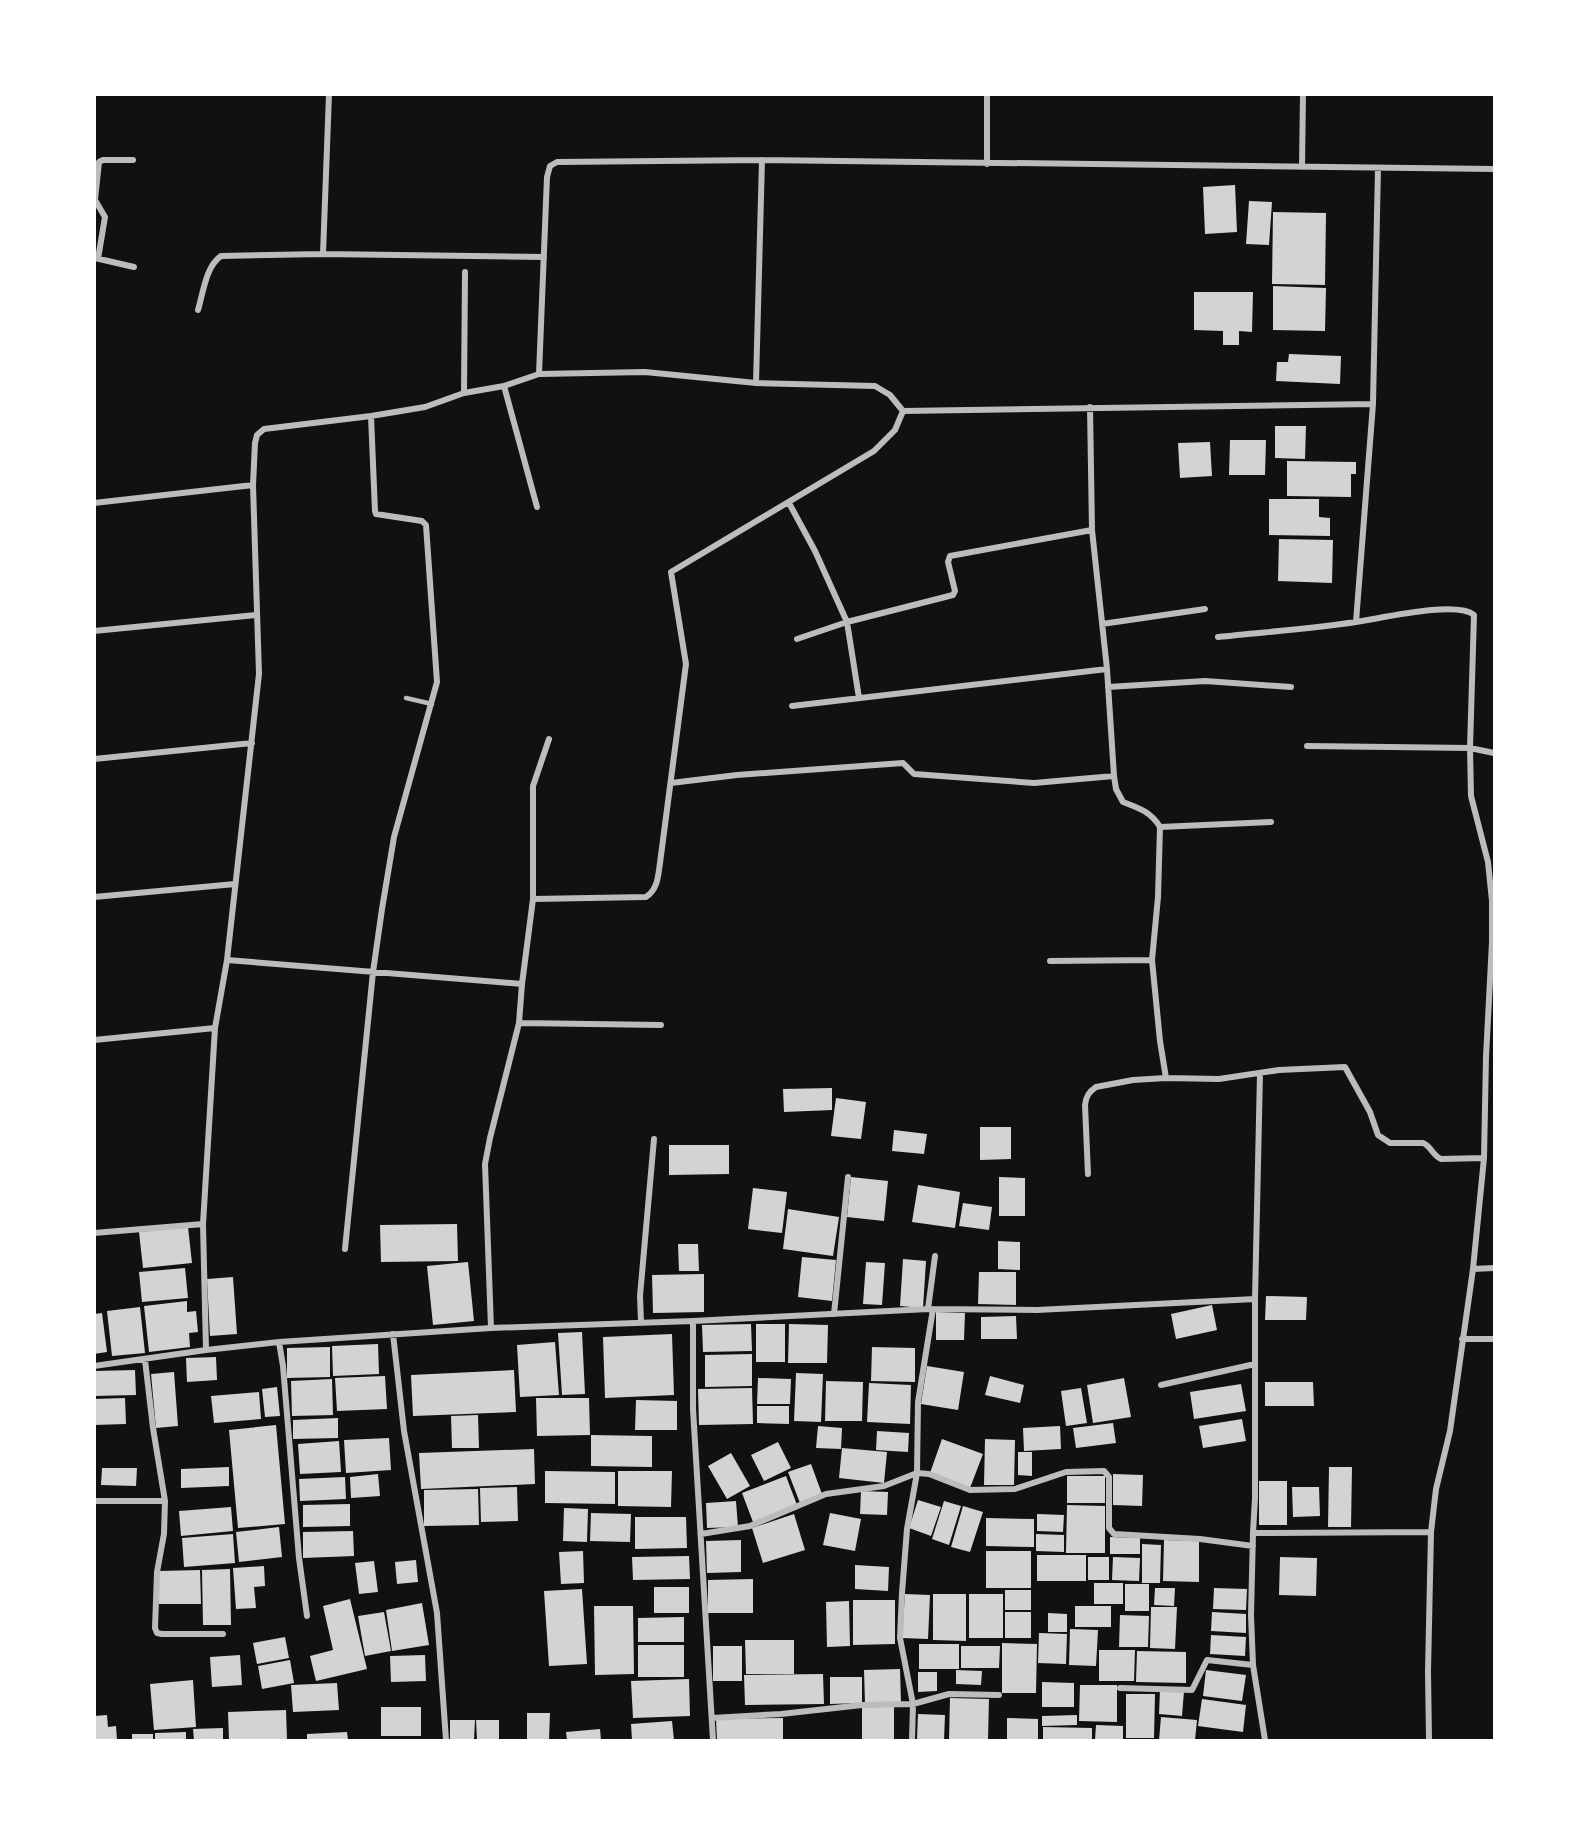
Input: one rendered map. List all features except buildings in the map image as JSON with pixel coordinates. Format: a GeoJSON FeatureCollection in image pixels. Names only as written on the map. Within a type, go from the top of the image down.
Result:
{"type":"FeatureCollection","features":[{"type":"Feature","properties":{"kind":"street"},"geometry":{"type":"LineString","coordinates":[[323,254],[329,94]]}},
{"type":"Feature","properties":{"kind":"street"},"geometry":{"type":"LineString","coordinates":[[987,94],[987,164]]}},
{"type":"Feature","properties":{"kind":"street"},"geometry":{"type":"LineString","coordinates":[[1302,167],[1303,94]]}},
{"type":"Feature","properties":{"kind":"street"},"geometry":{"type":"LineString","coordinates":[[133,160],[99,162],[95,200],[105,217],[96,259],[134,267]]}},
{"type":"Feature","properties":{"kind":"street"},"geometry":{"type":"LineString","coordinates":[[756,383],[762,160]]}},
{"type":"Feature","properties":{"kind":"street"},"geometry":{"type":"LineString","coordinates":[[539,375],[547,177],[550,166],[558,162],[762,160],[1494,170]]}},
{"type":"Feature","properties":{"kind":"street"},"geometry":{"type":"LineString","coordinates":[[1356,622],[1373,404],[1378,168]]}},
{"type":"Feature","properties":{"kind":"street"},"geometry":{"type":"LineString","coordinates":[[198,310],[211,267],[221,256],[323,254],[544,257]]}},
{"type":"Feature","properties":{"kind":"street"},"geometry":{"type":"LineString","coordinates":[[464,393],[465,272]]}},
{"type":"Feature","properties":{"kind":"street"},"geometry":{"type":"LineString","coordinates":[[206,1350],[203,1224],[215,1028],[227,960],[259,674],[260,645],[256,615],[253,485],[257,435],[264,429],[425,407],[464,393],[504,386],[539,375],[645,372],[756,383],[875,386],[890,395],[903,411]]}},
{"type":"Feature","properties":{"kind":"street"},"geometry":{"type":"LineString","coordinates":[[504,386],[537,507]]}},
{"type":"Feature","properties":{"kind":"street"},"geometry":{"type":"LineString","coordinates":[[903,411],[1373,404]]}},
{"type":"Feature","properties":{"kind":"street"},"geometry":{"type":"LineString","coordinates":[[1090,407],[1092,530],[1107,669],[1113,776],[1116,789],[1123,802],[1144,810],[1154,817],[1160,827],[1158,897],[1152,960],[1166,1078]]}},
{"type":"Feature","properties":{"kind":"street"},"geometry":{"type":"LineString","coordinates":[[533,899],[646,897],[652,893],[660,863],[686,664],[671,572],[874,451],[895,430],[903,411]]}},
{"type":"Feature","properties":{"kind":"street"},"geometry":{"type":"LineString","coordinates":[[345,1249],[373,972],[394,837],[437,682],[426,525],[422,521],[380,516],[375,511],[371,416]]}},
{"type":"Feature","properties":{"kind":"street"},"geometry":{"type":"LineString","coordinates":[[94,503],[253,485]]}},
{"type":"Feature","properties":{"kind":"street"},"geometry":{"type":"LineString","coordinates":[[789,503],[815,551],[848,622],[859,698]]}},
{"type":"Feature","properties":{"kind":"street"},"geometry":{"type":"LineString","coordinates":[[797,639],[848,622],[953,595],[955,591],[948,562],[951,556],[1092,530]]}},
{"type":"Feature","properties":{"kind":"street"},"geometry":{"type":"LineString","coordinates":[[1102,624],[1205,609]]}},
{"type":"Feature","properties":{"kind":"street"},"geometry":{"type":"LineString","coordinates":[[1218,637],[1356,622],[1407,612],[1455,610],[1470,612],[1474,615],[1471,796],[1488,862],[1492,901],[1484,1158],[1473,1269],[1450,1431],[1436,1489],[1431,1532],[1429,1740]]}},
{"type":"Feature","properties":{"kind":"street"},"geometry":{"type":"LineString","coordinates":[[94,631],[256,615]]}},
{"type":"Feature","properties":{"kind":"street"},"geometry":{"type":"LineString","coordinates":[[792,706],[1107,669]]}},
{"type":"Feature","properties":{"kind":"street"},"geometry":{"type":"LineString","coordinates":[[1108,687],[1205,681],[1291,687]]}},
{"type":"Feature","properties":{"kind":"street"},"geometry":{"type":"LineString","coordinates":[[491,1328],[485,1164],[489,1138],[519,1023],[533,899],[533,786],[549,739]]}},
{"type":"Feature","properties":{"kind":"street"},"geometry":{"type":"LineString","coordinates":[[94,759],[252,743]]}},
{"type":"Feature","properties":{"kind":"street"},"geometry":{"type":"LineString","coordinates":[[1307,746],[1470,748],[1494,753]]}},
{"type":"Feature","properties":{"kind":"street"},"geometry":{"type":"LineString","coordinates":[[671,783],[903,763],[914,774],[1034,783],[1113,776]]}},
{"type":"Feature","properties":{"kind":"street"},"geometry":{"type":"LineString","coordinates":[[1160,827],[1271,822]]}},
{"type":"Feature","properties":{"kind":"street"},"geometry":{"type":"LineString","coordinates":[[94,897],[235,884]]}},
{"type":"Feature","properties":{"kind":"street"},"geometry":{"type":"LineString","coordinates":[[227,960],[522,984]]}},
{"type":"Feature","properties":{"kind":"street"},"geometry":{"type":"LineString","coordinates":[[1050,961],[1152,960]]}},
{"type":"Feature","properties":{"kind":"street"},"geometry":{"type":"LineString","coordinates":[[519,1023],[661,1025]]}},
{"type":"Feature","properties":{"kind":"street"},"geometry":{"type":"LineString","coordinates":[[94,1041],[215,1028]]}},
{"type":"Feature","properties":{"kind":"street"},"geometry":{"type":"LineString","coordinates":[[1088,1174],[1085,1105],[1086,1097],[1096,1087],[1133,1080],[1219,1079],[1279,1070],[1346,1067],[1370,1112],[1377,1136],[1383,1140],[1390,1143],[1423,1143],[1441,1159],[1484,1158]]}},
{"type":"Feature","properties":{"kind":"street"},"geometry":{"type":"LineString","coordinates":[[1260,1074],[1255,1299],[1255,1498],[1251,1615],[1253,1665],[1265,1740]]}},
{"type":"Feature","properties":{"kind":"street"},"geometry":{"type":"LineString","coordinates":[[641,1322],[642,1268],[654,1139]]}},
{"type":"Feature","properties":{"kind":"street"},"geometry":{"type":"LineString","coordinates":[[834,1314],[848,1177]]}},
{"type":"Feature","properties":{"kind":"street"},"geometry":{"type":"LineString","coordinates":[[94,1233],[203,1224]]}},
{"type":"Feature","properties":{"kind":"street"},"geometry":{"type":"LineString","coordinates":[[912,1740],[913,1704],[900,1638],[907,1529],[917,1473],[918,1402],[931,1309],[935,1256]]}},
{"type":"Feature","properties":{"kind":"street"},"geometry":{"type":"LineString","coordinates":[[1473,1269],[1494,1268]]}},
{"type":"Feature","properties":{"kind":"street"},"geometry":{"type":"LineString","coordinates":[[94,1366],[279,1342],[491,1328],[931,1309],[1037,1310],[1255,1299]]}},
{"type":"Feature","properties":{"kind":"street"},"geometry":{"type":"LineString","coordinates":[[693,1321],[693,1409],[713,1740]]}},
{"type":"Feature","properties":{"kind":"street"},"geometry":{"type":"LineString","coordinates":[[393,1334],[404,1431],[437,1613],[446,1740]]}},
{"type":"Feature","properties":{"kind":"street"},"geometry":{"type":"LineString","coordinates":[[1462,1339],[1494,1339]]}},
{"type":"Feature","properties":{"kind":"street"},"geometry":{"type":"LineString","coordinates":[[279,1342],[299,1558],[307,1616]]}},
{"type":"Feature","properties":{"kind":"street"},"geometry":{"type":"LineString","coordinates":[[145,1360],[165,1502],[164,1534],[157,1572],[155,1628],[157,1633],[223,1634]]}},
{"type":"Feature","properties":{"kind":"street"},"geometry":{"type":"LineString","coordinates":[[1161,1385],[1255,1364]]}},
{"type":"Feature","properties":{"kind":"street"},"geometry":{"type":"LineString","coordinates":[[701,1534],[750,1526],[826,1494],[884,1486],[917,1473],[929,1474],[970,1490],[1015,1489],[1066,1472],[1104,1471],[1109,1477],[1108,1528],[1114,1534],[1200,1539],[1253,1546]]}},
{"type":"Feature","properties":{"kind":"street"},"geometry":{"type":"LineString","coordinates":[[94,1501],[165,1502]]}},
{"type":"Feature","properties":{"kind":"street"},"geometry":{"type":"LineString","coordinates":[[1253,1533],[1431,1532]]}},
{"type":"Feature","properties":{"kind":"street"},"geometry":{"type":"LineString","coordinates":[[1120,1688],[1192,1690],[1207,1660],[1253,1665]]}},
{"type":"Feature","properties":{"kind":"street"},"geometry":{"type":"LineString","coordinates":[[712,1718],[781,1714],[862,1705],[913,1704],[950,1694],[999,1695]]}},
{"type":"Feature","properties":{"kind":"lane"},"geometry":{"type":"LineString","coordinates":[[406,698],[432,704]]}},
{"type":"Feature","properties":{"kind":"lane"},"geometry":{"type":"LineString","coordinates":[[1487,1042],[1494,1042]]}}]}
